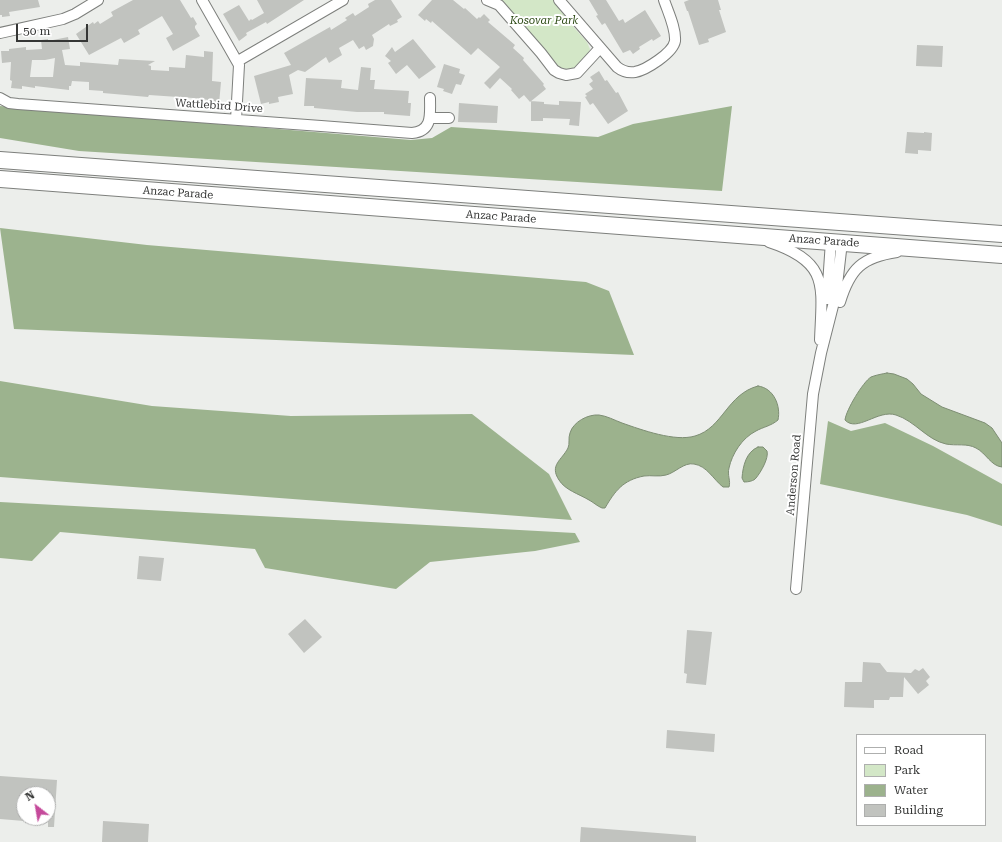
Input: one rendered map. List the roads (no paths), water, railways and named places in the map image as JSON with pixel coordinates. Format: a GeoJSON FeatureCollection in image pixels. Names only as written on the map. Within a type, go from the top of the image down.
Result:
{"type":"FeatureCollection","features":[{"type":"Feature","properties":{"kind":"main road","name":"Anzac Parade"},"geometry":{"type":"LineString","coordinates":[[0,160],[1002,234]]}},
{"type":"Feature","properties":{"kind":"main road","name":"Anzac Parade"},"geometry":{"type":"LineString","coordinates":[[0,179],[1002,255]]}},
{"type":"Feature","properties":{"kind":"main road"},"geometry":{"type":"LineString","coordinates":[[837,242],[838,222]]}},
{"type":"Feature","properties":{"kind":"street"},"geometry":{"type":"LineString","coordinates":[[0,32],[63,19],[75,14],[98,0]]}},
{"type":"Feature","properties":{"kind":"street"},"geometry":{"type":"LineString","coordinates":[[202,0],[238,61],[240,71],[236,120]]}},
{"type":"Feature","properties":{"kind":"street"},"geometry":{"type":"LineString","coordinates":[[238,61],[343,0]]}},
{"type":"Feature","properties":{"kind":"street"},"geometry":{"type":"LineString","coordinates":[[487,0],[499,5],[559,73],[566,75],[577,73],[600,48]]}},
{"type":"Feature","properties":{"kind":"street"},"geometry":{"type":"LineString","coordinates":[[559,0],[619,69],[632,72],[642,70],[668,53],[674,46],[674,33],[664,0]]}},
{"type":"Feature","properties":{"kind":"street","name":"Wattlebird Drive"},"geometry":{"type":"LineString","coordinates":[[0,98],[8,103],[18,104],[412,133],[419,132],[425,128],[429,123],[430,118]]}},
{"type":"Feature","properties":{"kind":"street"},"geometry":{"type":"LineString","coordinates":[[430,98],[430,118],[449,118]]}},
{"type":"Feature","properties":{"kind":"street","name":"Anderson Road"},"geometry":{"type":"LineString","coordinates":[[748,236],[783,247],[796,253],[807,261],[814,270],[822,292],[820,358]]}},
{"type":"Feature","properties":{"kind":"street","name":"Anderson Road"},"geometry":{"type":"LineString","coordinates":[[796,589],[811,415],[837,242]]}},
{"type":"Feature","properties":{"kind":"street","name":"Anderson Road"},"geometry":{"type":"LineString","coordinates":[[820,358],[844,287],[854,271],[863,263],[876,256],[921,249]]}},
{"type":"Feature","properties":{"kind":"water"},"geometry":{"type":"Polygon","coordinates":[[[887,373],[907,379],[921,394],[942,407],[985,423],[992,428],[1002,443],[1002,467],[992,462],[980,450],[973,446],[950,445],[939,442],[896,415],[882,415],[856,424],[845,420],[852,403],[868,380],[873,376],[887,373]]]}},
{"type":"Feature","properties":{"kind":"water"},"geometry":{"type":"Polygon","coordinates":[[[758,386],[764,387],[775,398],[779,415],[778,420],[773,424],[751,434],[738,447],[729,468],[729,487],[723,487],[719,484],[703,467],[690,464],[666,475],[644,476],[630,480],[616,491],[605,508],[602,508],[572,492],[559,480],[556,475],[556,466],[568,448],[569,435],[574,425],[586,417],[599,415],[608,417],[639,429],[668,436],[695,436],[712,426],[739,396],[758,386]]]}},
{"type":"Feature","properties":{"kind":"water"},"geometry":{"type":"Polygon","coordinates":[[[758,447],[763,447],[767,451],[766,461],[755,479],[744,482],[742,478],[746,460],[751,452],[758,447]]]}},
{"type":"Feature","properties":{"kind":"park label","name":"Kosovar Park"},"geometry":{"type":"Point","coordinates":[544,21]}}]}
